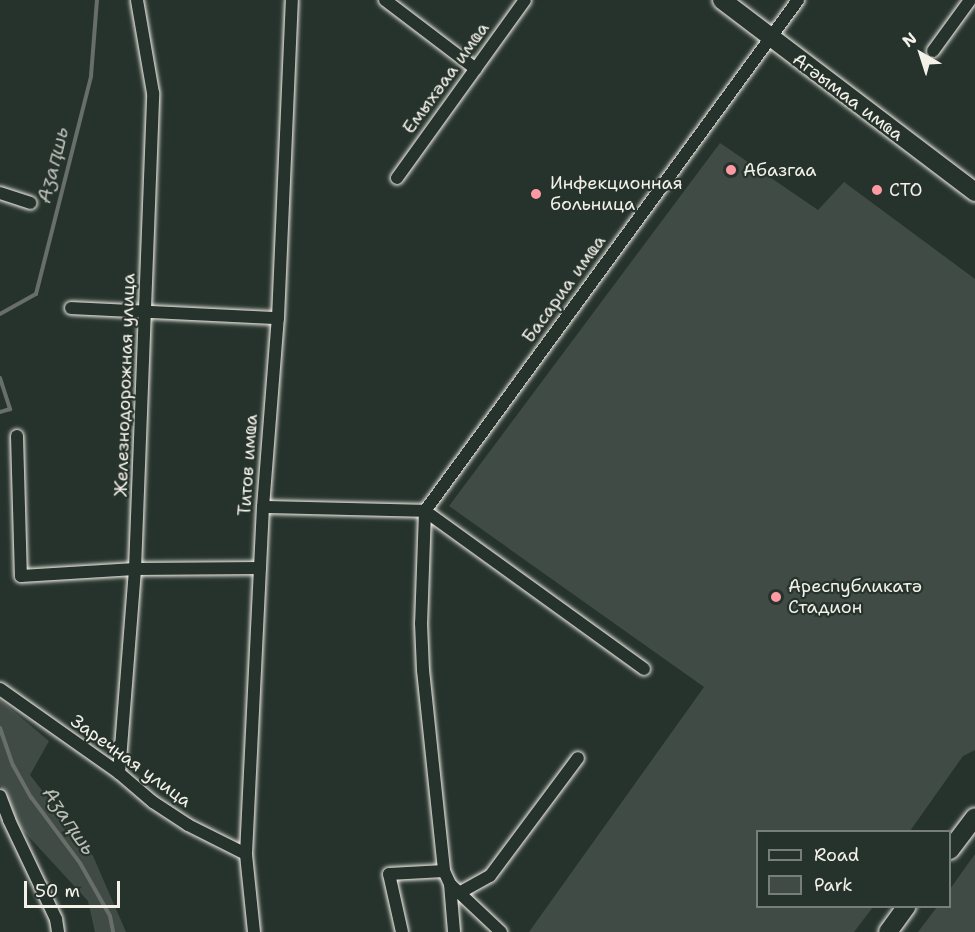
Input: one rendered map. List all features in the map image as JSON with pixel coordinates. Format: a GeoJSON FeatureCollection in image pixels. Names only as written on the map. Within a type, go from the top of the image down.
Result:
{"type":"FeatureCollection","features":[{"type":"Feature","properties":{"kind":"street","name":"Железнодорожная улица"},"geometry":{"type":"LineString","coordinates":[[119,773],[135,569],[147,310],[153,93],[137,0]]}},
{"type":"Feature","properties":{"kind":"street","name":"Титов имҩа"},"geometry":{"type":"LineString","coordinates":[[254,932],[246,854],[263,507],[278,318],[292,0]]}},
{"type":"Feature","properties":{"kind":"street"},"geometry":{"type":"LineString","coordinates":[[385,0],[476,69]]}},
{"type":"Feature","properties":{"kind":"street","name":"Емыхәаа имҩа"},"geometry":{"type":"LineString","coordinates":[[397,178],[525,0]]}},
{"type":"Feature","properties":{"kind":"street","name":"Агәымаа имҩа"},"geometry":{"type":"LineString","coordinates":[[722,0],[975,192]]}},
{"type":"Feature","properties":{"kind":"street","name":"Басариа имҩа"},"geometry":{"type":"LineString","coordinates":[[424,511],[798,0]]}},
{"type":"Feature","properties":{"kind":"street"},"geometry":{"type":"LineString","coordinates":[[933,51],[970,0]]}},
{"type":"Feature","properties":{"kind":"street"},"geometry":{"type":"LineString","coordinates":[[0,193],[30,203]]}},
{"type":"Feature","properties":{"kind":"street"},"geometry":{"type":"LineString","coordinates":[[71,308],[278,318]]}},
{"type":"Feature","properties":{"kind":"street"},"geometry":{"type":"LineString","coordinates":[[17,436],[21,576],[135,569],[260,568]]}},
{"type":"Feature","properties":{"kind":"street"},"geometry":{"type":"LineString","coordinates":[[263,507],[424,511],[644,669]]}},
{"type":"Feature","properties":{"kind":"street"},"geometry":{"type":"LineString","coordinates":[[424,511],[421,623],[423,670],[444,871],[455,889],[501,932]]}},
{"type":"Feature","properties":{"kind":"street","name":"Заречная улица"},"geometry":{"type":"LineString","coordinates":[[0,689],[119,773],[153,802],[188,825],[246,854]]}},
{"type":"Feature","properties":{"kind":"street"},"geometry":{"type":"LineString","coordinates":[[455,889],[490,876],[578,758]]}},
{"type":"Feature","properties":{"kind":"street"},"geometry":{"type":"LineString","coordinates":[[0,796],[56,920],[58,932]]}},
{"type":"Feature","properties":{"kind":"street"},"geometry":{"type":"LineString","coordinates":[[951,849],[975,817]]}},
{"type":"Feature","properties":{"kind":"street"},"geometry":{"type":"LineString","coordinates":[[402,932],[389,874],[444,871]]}},
{"type":"Feature","properties":{"kind":"street"},"geometry":{"type":"LineString","coordinates":[[454,932],[455,889]]}},
{"type":"Feature","properties":{"kind":"street"},"geometry":{"type":"LineString","coordinates":[[888,932],[906,908]]}},
{"type":"Feature","properties":{"kind":"green space","name":"Ареспубликатә Стадион"},"geometry":{"type":"Polygon","coordinates":[[[720,143],[818,210],[844,182],[975,279],[975,750],[963,756],[911,830],[756,830],[756,908],[872,908],[854,932],[529,932],[704,687],[449,506],[720,143]]]}},
{"type":"Feature","properties":{"kind":"green space"},"geometry":{"type":"Polygon","coordinates":[[[0,700],[49,741],[30,775],[93,856],[126,932],[95,932],[88,901],[19,826],[0,785],[0,700]]]}},
{"type":"Feature","properties":{"kind":"green space"},"geometry":{"type":"Polygon","coordinates":[[[975,854],[975,932],[918,932],[936,908],[951,908],[951,888],[975,854]]]}},
{"type":"Feature","properties":{"kind":"waterway","name":"Аӡаԥшь"},"geometry":{"type":"LineString","coordinates":[[0,314],[36,294],[91,76],[97,0]]}},
{"type":"Feature","properties":{"kind":"waterway","name":"Аӡаԥшь"},"geometry":{"type":"LineString","coordinates":[[0,378],[10,409],[0,412]]}},
{"type":"Feature","properties":{"kind":"waterway","name":"Аӡаԥшь"},"geometry":{"type":"LineString","coordinates":[[0,728],[13,765],[31,797],[80,863],[110,916],[113,932]]}},
{"type":"Feature","properties":{"kind":"place","name":"Абазгаа"},"geometry":{"type":"Point","coordinates":[731,170]}},
{"type":"Feature","properties":{"kind":"place","name":"СТО"},"geometry":{"type":"Point","coordinates":[877,190]}},
{"type":"Feature","properties":{"kind":"place","name":"Инфекционная больница"},"geometry":{"type":"Point","coordinates":[536,194]}},
{"type":"Feature","properties":{"kind":"place","name":"Ареспубликатә Стадион"},"geometry":{"type":"Point","coordinates":[776,597]}}]}
